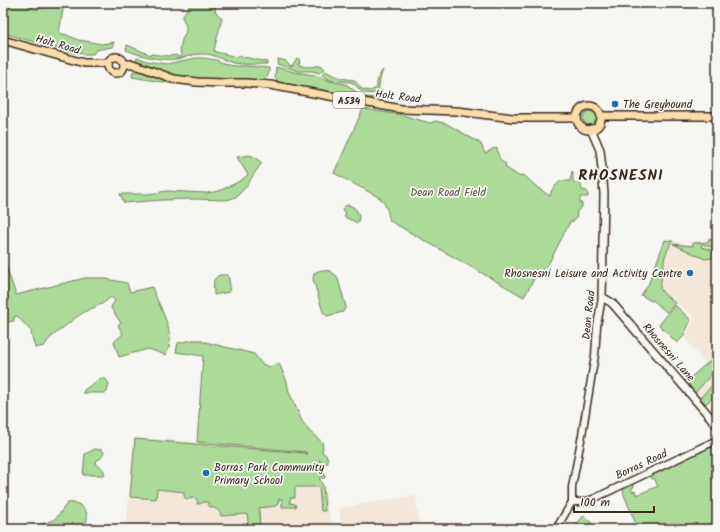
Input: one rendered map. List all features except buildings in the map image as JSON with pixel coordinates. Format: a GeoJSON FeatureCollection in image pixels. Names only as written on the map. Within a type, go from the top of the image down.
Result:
{"type":"FeatureCollection","features":[{"type":"Feature","properties":{"kind":"main road","name":"Holt Road"},"geometry":{"type":"LineString","coordinates":[[3,40],[84,62],[108,63]]}},
{"type":"Feature","properties":{"kind":"main road"},"geometry":{"type":"LineString","coordinates":[[117,56],[121,58],[124,64],[121,71],[114,73],[110,70],[108,61],[112,57],[117,56]]}},
{"type":"Feature","properties":{"kind":"main road","name":"Holt Road"},"geometry":{"type":"LineString","coordinates":[[124,64],[133,64],[174,79],[197,82],[270,85],[401,109],[457,111],[513,118],[577,118]]}},
{"type":"Feature","properties":{"kind":"main road"},"geometry":{"type":"LineString","coordinates":[[590,106],[597,108],[601,116],[601,120],[597,126],[591,130],[583,128],[578,122],[577,118],[580,110],[590,106]]}},
{"type":"Feature","properties":{"kind":"main road"},"geometry":{"type":"LineString","coordinates":[[601,116],[717,116]]}},
{"type":"Feature","properties":{"kind":"main road","name":"Dean Road"},"geometry":{"type":"LineString","coordinates":[[591,130],[600,150],[604,188],[602,297]]}},
{"type":"Feature","properties":{"kind":"main road","name":"Rhosnesni Lane"},"geometry":{"type":"LineString","coordinates":[[602,297],[612,303],[717,425]]}},
{"type":"Feature","properties":{"kind":"street","name":"Dean Road"},"geometry":{"type":"LineString","coordinates":[[572,502],[572,487],[594,362],[597,326],[602,297]]}},
{"type":"Feature","properties":{"kind":"street","name":"Borras Road"},"geometry":{"type":"LineString","coordinates":[[572,502],[582,502],[593,498],[717,440]]}},
{"type":"Feature","properties":{"kind":"street"},"geometry":{"type":"LineString","coordinates":[[556,529],[572,502]]}},
{"type":"Feature","properties":{"kind":"shaded area"},"geometry":{"type":"Polygon","coordinates":[[[707,237],[717,241],[717,394],[706,405],[685,382],[706,364],[685,339],[694,318],[663,292],[661,288],[665,256],[673,241],[691,244],[691,241],[707,241],[707,237]]]}},
{"type":"Feature","properties":{"kind":"shaded area","name":"Borras Park Community Primary School"},"geometry":{"type":"Polygon","coordinates":[[[134,438],[306,452],[318,476],[325,486],[327,508],[334,529],[126,529],[134,438]]]}},
{"type":"Feature","properties":{"kind":"shaded area"},"geometry":{"type":"Polygon","coordinates":[[[416,495],[418,523],[341,529],[340,508],[416,495]]]}},
{"type":"Feature","properties":{"kind":"green space"},"geometry":{"type":"Polygon","coordinates":[[[3,3],[24,3],[35,10],[45,7],[47,3],[64,3],[59,33],[78,40],[101,44],[114,42],[112,47],[96,50],[93,54],[82,54],[79,51],[75,53],[70,52],[3,33],[3,3]]]}},
{"type":"Feature","properties":{"kind":"green space"},"geometry":{"type":"Polygon","coordinates":[[[194,3],[216,3],[215,11],[222,18],[214,50],[215,52],[267,62],[267,64],[233,63],[205,54],[177,59],[157,59],[126,50],[127,45],[151,55],[176,55],[181,57],[180,48],[186,31],[186,26],[182,17],[188,7],[194,3]]]}},
{"type":"Feature","properties":{"kind":"green space"},"geometry":{"type":"Polygon","coordinates":[[[137,57],[147,61],[166,64],[196,58],[204,58],[234,66],[269,68],[269,73],[266,78],[262,80],[187,78],[168,74],[136,61],[137,57]]]}},
{"type":"Feature","properties":{"kind":"green space"},"geometry":{"type":"Polygon","coordinates":[[[297,58],[300,60],[299,65],[310,67],[321,65],[325,69],[319,73],[312,71],[298,71],[277,64],[278,59],[286,61],[292,66],[297,58]]]}},
{"type":"Feature","properties":{"kind":"green space"},"geometry":{"type":"Polygon","coordinates":[[[276,67],[294,72],[315,75],[330,81],[346,84],[360,95],[384,99],[383,102],[354,96],[352,97],[279,82],[275,78],[276,67]]]}},
{"type":"Feature","properties":{"kind":"green space"},"geometry":{"type":"Polygon","coordinates":[[[383,70],[377,94],[365,93],[353,83],[330,80],[322,75],[326,71],[336,76],[354,80],[362,89],[370,91],[377,88],[378,79],[383,70]]]}},
{"type":"Feature","properties":{"kind":"green space"},"geometry":{"type":"Polygon","coordinates":[[[133,71],[142,72],[174,84],[132,77],[133,71]]]}},
{"type":"Feature","properties":{"kind":"green space","name":"Dean Road Field"},"geometry":{"type":"Polygon","coordinates":[[[363,109],[402,115],[430,123],[436,121],[447,124],[480,143],[483,151],[486,153],[497,148],[500,159],[506,164],[505,167],[520,177],[524,175],[538,188],[550,196],[552,189],[560,181],[570,181],[572,171],[573,172],[573,181],[581,185],[582,190],[587,191],[588,197],[580,197],[582,207],[577,211],[576,219],[570,222],[549,263],[535,277],[524,297],[390,221],[386,207],[380,198],[334,173],[363,109]]]}},
{"type":"Feature","properties":{"kind":"green space"},"geometry":{"type":"Polygon","coordinates":[[[587,111],[593,111],[597,115],[597,121],[593,125],[587,125],[583,121],[583,115],[587,111]]]}},
{"type":"Feature","properties":{"kind":"green space"},"geometry":{"type":"Polygon","coordinates":[[[250,155],[262,163],[242,191],[230,199],[178,199],[124,203],[120,194],[148,194],[167,191],[207,193],[219,191],[240,181],[248,175],[237,157],[250,155]]]}},
{"type":"Feature","properties":{"kind":"green space"},"geometry":{"type":"Polygon","coordinates":[[[347,205],[353,207],[357,211],[359,217],[358,223],[344,217],[346,213],[342,210],[347,205]]]}},
{"type":"Feature","properties":{"kind":"green space"},"geometry":{"type":"Polygon","coordinates":[[[709,239],[717,242],[716,248],[702,244],[701,247],[712,250],[715,253],[713,258],[705,259],[673,244],[693,246],[693,243],[709,242],[709,239]]]}},
{"type":"Feature","properties":{"kind":"green space"},"geometry":{"type":"Polygon","coordinates":[[[665,240],[673,241],[665,256],[660,288],[663,293],[675,303],[667,313],[653,300],[651,301],[641,295],[648,285],[665,240]]]}},
{"type":"Feature","properties":{"kind":"green space"},"geometry":{"type":"Polygon","coordinates":[[[3,247],[6,255],[4,260],[16,295],[85,278],[101,278],[127,283],[130,292],[152,287],[169,331],[170,341],[166,355],[148,349],[119,357],[114,342],[123,334],[118,325],[121,323],[111,308],[115,301],[111,297],[102,304],[75,318],[49,339],[44,346],[35,348],[32,332],[17,316],[14,317],[14,321],[6,322],[3,309],[3,247]]]}},
{"type":"Feature","properties":{"kind":"green space"},"geometry":{"type":"Polygon","coordinates":[[[321,270],[330,271],[337,276],[346,307],[343,312],[327,316],[323,312],[313,279],[314,273],[321,270]]]}},
{"type":"Feature","properties":{"kind":"green space"},"geometry":{"type":"Polygon","coordinates":[[[228,275],[230,285],[229,292],[214,295],[214,281],[217,276],[228,275]]]}},
{"type":"Feature","properties":{"kind":"green space"},"geometry":{"type":"Polygon","coordinates":[[[675,305],[691,320],[683,337],[677,343],[659,325],[675,305]]]}},
{"type":"Feature","properties":{"kind":"green space"},"geometry":{"type":"Polygon","coordinates":[[[201,340],[202,342],[254,354],[262,364],[270,367],[279,363],[287,382],[289,392],[302,421],[309,431],[322,442],[322,452],[327,456],[328,463],[325,464],[319,460],[325,478],[319,478],[323,486],[325,511],[321,511],[319,487],[295,488],[295,498],[290,498],[290,503],[295,504],[296,507],[282,507],[282,499],[279,499],[276,506],[259,508],[260,529],[249,529],[247,514],[221,516],[218,510],[208,506],[208,502],[197,504],[198,501],[195,498],[192,497],[192,499],[186,499],[184,492],[157,489],[156,499],[130,497],[135,439],[305,453],[307,455],[306,452],[197,442],[203,356],[176,352],[178,343],[201,340]]]}},
{"type":"Feature","properties":{"kind":"green space"},"geometry":{"type":"Polygon","coordinates":[[[717,355],[717,368],[695,393],[685,382],[717,355]]]}},
{"type":"Feature","properties":{"kind":"green space"},"geometry":{"type":"Polygon","coordinates":[[[101,378],[104,378],[109,384],[107,392],[83,393],[84,390],[101,378]]]}},
{"type":"Feature","properties":{"kind":"green space"},"geometry":{"type":"Polygon","coordinates":[[[717,380],[717,393],[706,404],[700,398],[717,380]]]}},
{"type":"Feature","properties":{"kind":"green space"},"geometry":{"type":"Polygon","coordinates":[[[95,449],[102,450],[104,452],[101,458],[96,460],[95,464],[102,468],[105,475],[83,475],[85,454],[95,449]]]}},
{"type":"Feature","properties":{"kind":"green space"},"geometry":{"type":"Polygon","coordinates":[[[704,449],[717,449],[717,529],[638,529],[624,495],[623,490],[625,486],[633,484],[634,487],[631,489],[633,492],[635,491],[637,495],[658,486],[654,478],[652,479],[651,474],[704,449]]]}},
{"type":"Feature","properties":{"kind":"green space"},"geometry":{"type":"Polygon","coordinates":[[[68,503],[74,503],[84,508],[87,517],[83,526],[77,529],[16,529],[42,524],[56,518],[68,503]]]}},
{"type":"Feature","properties":{"kind":"green space"},"geometry":{"type":"Polygon","coordinates":[[[584,515],[590,521],[594,529],[573,529],[584,515]]]}},
{"type":"Feature","properties":{"kind":"place","name":"The Greyhound"},"geometry":{"type":"Point","coordinates":[615,104]}},
{"type":"Feature","properties":{"kind":"place","name":"Rhosnesni Leisure and Activity Centre"},"geometry":{"type":"Point","coordinates":[690,273]}},
{"type":"Feature","properties":{"kind":"place","name":"Borras Park Community Primary School"},"geometry":{"type":"Point","coordinates":[206,473]}},
{"type":"Feature","properties":{"kind":"district","name":"RHOSNESNI"},"geometry":{"type":"Point","coordinates":[621,175]}}]}
